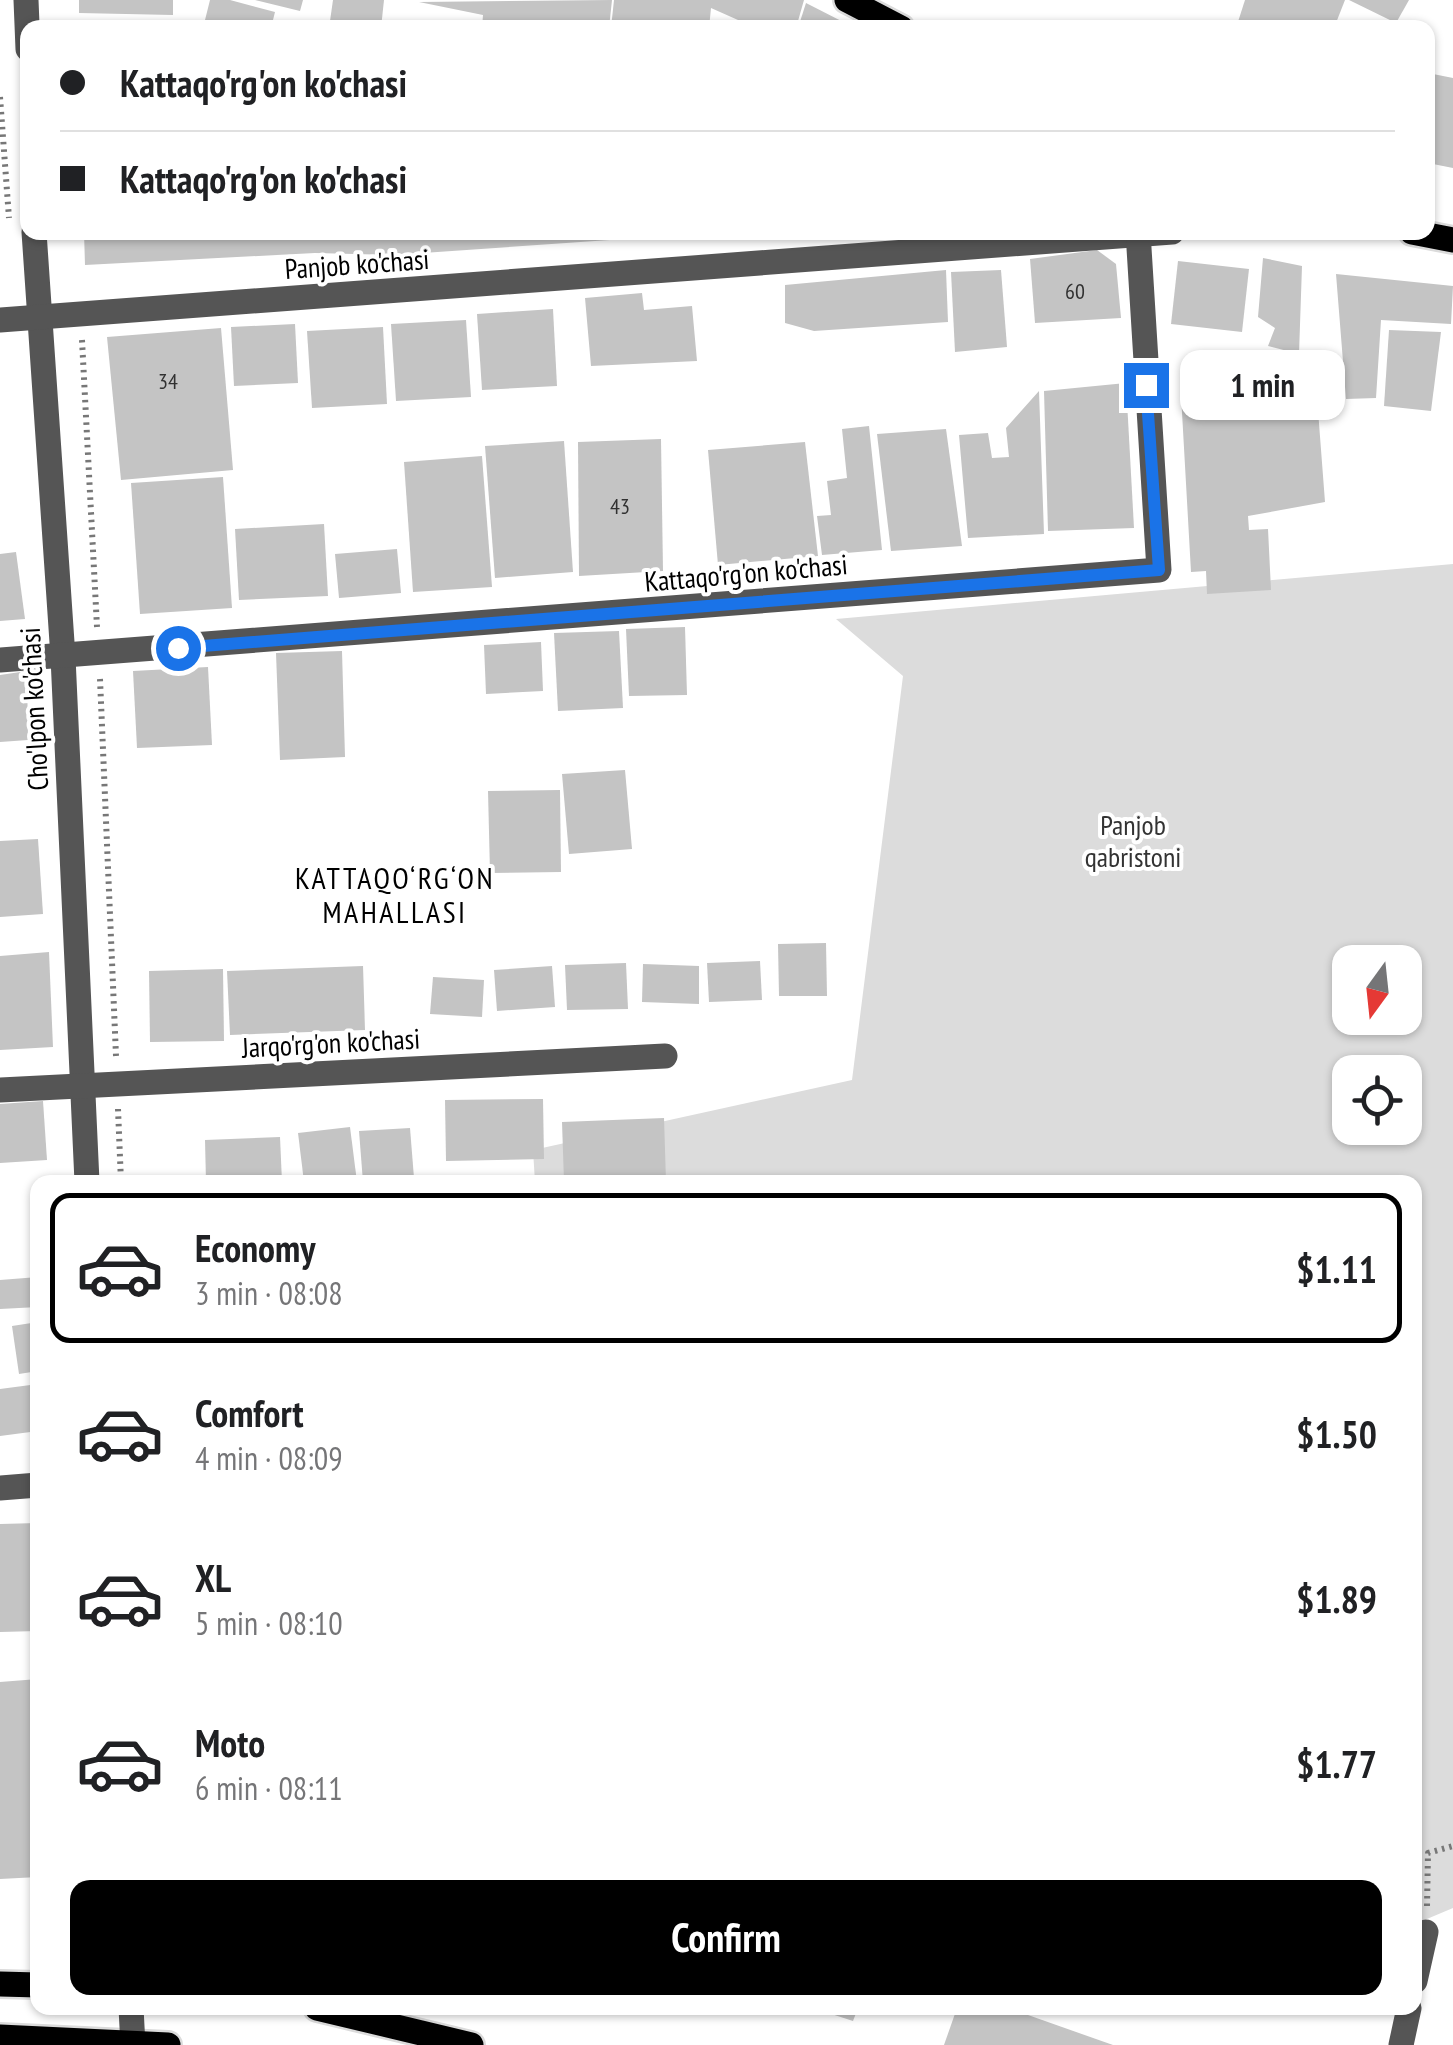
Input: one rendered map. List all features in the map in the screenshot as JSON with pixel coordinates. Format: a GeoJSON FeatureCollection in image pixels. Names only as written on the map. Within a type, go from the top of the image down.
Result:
{"type":"FeatureCollection","features":[{"type":"Feature","properties":{"kind":"main road"},"geometry":{"type":"LineString","coordinates":[[847,0],[886,20]]}},
{"type":"Feature","properties":{"kind":"main road"},"geometry":{"type":"LineString","coordinates":[[0,1984],[30,1985]]}},
{"type":"Feature","properties":{"kind":"main road"},"geometry":{"type":"LineString","coordinates":[[346,2015],[472,2045]]}},
{"type":"Feature","properties":{"kind":"main road"},"geometry":{"type":"LineString","coordinates":[[0,2037],[168,2045]]}},
{"type":"Feature","properties":{"kind":"street","name":"Cho'lpon ko'chasi"},"geometry":{"type":"LineString","coordinates":[[34,240],[62,657],[87,1175]]}},
{"type":"Feature","properties":{"kind":"street","name":"Panjob ko'chasi"},"geometry":{"type":"LineString","coordinates":[[0,320],[1071,240]]}},
{"type":"Feature","properties":{"kind":"street","name":"Kattaqo'rg'on ko'chasi"},"geometry":{"type":"LineString","coordinates":[[0,660],[1159,570],[1138,240]]}},
{"type":"Feature","properties":{"kind":"street","name":"Jarqo'rg'on ko'chasi"},"geometry":{"type":"LineString","coordinates":[[0,1090],[665,1056]]}},
{"type":"Feature","properties":{"kind":"street"},"geometry":{"type":"LineString","coordinates":[[0,1488],[30,1486]]}},
{"type":"Feature","properties":{"kind":"street"},"geometry":{"type":"LineString","coordinates":[[1422,1950],[1426,1932]]}},
{"type":"Feature","properties":{"kind":"street"},"geometry":{"type":"LineString","coordinates":[[131,2015],[133,2043]]}},
{"type":"Feature","properties":{"kind":"street"},"geometry":{"type":"LineString","coordinates":[[1400,2045],[1407,2015]]}},
{"type":"Feature","properties":{"kind":"path"},"geometry":{"type":"LineString","coordinates":[[80,314],[99,654],[120,1175]]}},
{"type":"Feature","properties":{"kind":"path"},"geometry":{"type":"LineString","coordinates":[[1426,1932],[1428,1853],[1453,1846]]}},
{"type":"Feature","properties":{"kind":"green space","name":"Panjob qabristoni"},"geometry":{"type":"Polygon","coordinates":[[[1453,564],[1453,1908],[1422,1921],[1422,1175],[535,1175],[533,1150],[852,1080],[903,676],[836,619],[1453,564]]]}},
{"type":"Feature","properties":{"kind":"building"},"geometry":{"type":"Polygon","coordinates":[[[79,0],[173,0],[173,15],[79,13],[79,0]]]}},
{"type":"Feature","properties":{"kind":"building"},"geometry":{"type":"Polygon","coordinates":[[[210,0],[230,0],[275,12],[273,20],[205,20],[210,0]]]}},
{"type":"Feature","properties":{"kind":"building"},"geometry":{"type":"Polygon","coordinates":[[[255,0],[303,0],[300,11],[255,0]]]}},
{"type":"Feature","properties":{"kind":"building"},"geometry":{"type":"Polygon","coordinates":[[[333,0],[384,0],[382,20],[330,20],[333,0]]]}},
{"type":"Feature","properties":{"kind":"building"},"geometry":{"type":"Polygon","coordinates":[[[612,0],[610,20],[483,20],[483,15],[419,2],[612,0]]]}},
{"type":"Feature","properties":{"kind":"building"},"geometry":{"type":"Polygon","coordinates":[[[614,0],[804,0],[798,20],[738,20],[711,8],[710,20],[612,20],[614,0]]]}},
{"type":"Feature","properties":{"kind":"building"},"geometry":{"type":"Polygon","coordinates":[[[1245,0],[1345,0],[1337,20],[1239,20],[1245,0]]]}},
{"type":"Feature","properties":{"kind":"building"},"geometry":{"type":"Polygon","coordinates":[[[1349,0],[1409,0],[1398,20],[1349,0]]]}},
{"type":"Feature","properties":{"kind":"building"},"geometry":{"type":"Polygon","coordinates":[[[806,3],[839,20],[801,20],[806,3]]]}},
{"type":"Feature","properties":{"kind":"building"},"geometry":{"type":"Polygon","coordinates":[[[1435,74],[1453,78],[1453,168],[1435,164],[1435,74]]]}},
{"type":"Feature","properties":{"kind":"building"},"geometry":{"type":"Polygon","coordinates":[[[84,240],[610,240],[394,255],[315,253],[85,265],[84,240]]]}},
{"type":"Feature","properties":{"kind":"building"},"geometry":{"type":"Polygon","coordinates":[[[1097,250],[1116,264],[1121,318],[1035,323],[1030,259],[1097,250]]]}},
{"type":"Feature","properties":{"kind":"building"},"geometry":{"type":"Polygon","coordinates":[[[1263,258],[1302,266],[1299,354],[1268,346],[1275,328],[1258,317],[1263,258]]]}},
{"type":"Feature","properties":{"kind":"building"},"geometry":{"type":"Polygon","coordinates":[[[1178,261],[1249,269],[1242,332],[1171,324],[1178,261]]]}},
{"type":"Feature","properties":{"kind":"building"},"geometry":{"type":"Polygon","coordinates":[[[946,270],[948,322],[814,331],[785,323],[785,285],[946,270]]]}},
{"type":"Feature","properties":{"kind":"building"},"geometry":{"type":"Polygon","coordinates":[[[1001,270],[1007,347],[955,352],[951,272],[1001,270]]]}},
{"type":"Feature","properties":{"kind":"building"},"geometry":{"type":"Polygon","coordinates":[[[1336,274],[1453,286],[1451,324],[1381,320],[1376,398],[1346,399],[1336,274]]]}},
{"type":"Feature","properties":{"kind":"building"},"geometry":{"type":"Polygon","coordinates":[[[642,293],[644,310],[692,306],[697,361],[591,366],[585,298],[642,293]]]}},
{"type":"Feature","properties":{"kind":"building"},"geometry":{"type":"Polygon","coordinates":[[[553,309],[557,386],[482,390],[477,314],[553,309]]]}},
{"type":"Feature","properties":{"kind":"building"},"geometry":{"type":"Polygon","coordinates":[[[466,320],[471,397],[396,401],[391,324],[466,320]]]}},
{"type":"Feature","properties":{"kind":"building"},"geometry":{"type":"Polygon","coordinates":[[[295,324],[298,383],[234,386],[231,327],[295,324]]]}},
{"type":"Feature","properties":{"kind":"building"},"geometry":{"type":"Polygon","coordinates":[[[383,327],[387,404],[312,408],[307,331],[383,327]]]}},
{"type":"Feature","properties":{"kind":"building"},"geometry":{"type":"Polygon","coordinates":[[[221,328],[233,470],[121,480],[107,337],[221,328]]]}},
{"type":"Feature","properties":{"kind":"building"},"geometry":{"type":"Polygon","coordinates":[[[1389,330],[1441,332],[1431,411],[1384,406],[1389,330]]]}},
{"type":"Feature","properties":{"kind":"building"},"geometry":{"type":"Polygon","coordinates":[[[1315,371],[1325,502],[1248,516],[1249,530],[1268,529],[1271,590],[1207,594],[1206,571],[1191,572],[1180,377],[1315,371]]]}},
{"type":"Feature","properties":{"kind":"building"},"geometry":{"type":"Polygon","coordinates":[[[1126,383],[1134,528],[1048,531],[1044,391],[1126,383]]]}},
{"type":"Feature","properties":{"kind":"building"},"geometry":{"type":"Polygon","coordinates":[[[1039,391],[1044,534],[968,538],[959,435],[988,433],[992,458],[1009,457],[1006,428],[1039,391]]]}},
{"type":"Feature","properties":{"kind":"building"},"geometry":{"type":"Polygon","coordinates":[[[869,426],[882,550],[822,555],[817,516],[831,515],[827,481],[847,478],[842,429],[869,426]]]}},
{"type":"Feature","properties":{"kind":"building"},"geometry":{"type":"Polygon","coordinates":[[[946,429],[962,546],[891,551],[877,434],[946,429]]]}},
{"type":"Feature","properties":{"kind":"building"},"geometry":{"type":"Polygon","coordinates":[[[661,439],[663,571],[579,576],[578,442],[661,439]]]}},
{"type":"Feature","properties":{"kind":"building"},"geometry":{"type":"Polygon","coordinates":[[[564,441],[573,572],[495,578],[485,446],[564,441]]]}},
{"type":"Feature","properties":{"kind":"building"},"geometry":{"type":"Polygon","coordinates":[[[805,442],[818,556],[718,565],[708,450],[805,442]]]}},
{"type":"Feature","properties":{"kind":"building"},"geometry":{"type":"Polygon","coordinates":[[[482,456],[492,587],[413,592],[404,462],[482,456]]]}},
{"type":"Feature","properties":{"kind":"building"},"geometry":{"type":"Polygon","coordinates":[[[223,477],[232,608],[140,614],[131,483],[223,477]]]}},
{"type":"Feature","properties":{"kind":"building"},"geometry":{"type":"Polygon","coordinates":[[[324,524],[328,596],[239,600],[235,529],[324,524]]]}},
{"type":"Feature","properties":{"kind":"building"},"geometry":{"type":"Polygon","coordinates":[[[397,549],[401,593],[339,598],[335,554],[397,549]]]}},
{"type":"Feature","properties":{"kind":"building"},"geometry":{"type":"Polygon","coordinates":[[[16,552],[25,619],[0,621],[0,554],[16,552]]]}},
{"type":"Feature","properties":{"kind":"building"},"geometry":{"type":"Polygon","coordinates":[[[685,627],[687,695],[629,696],[626,629],[685,627]]]}},
{"type":"Feature","properties":{"kind":"building"},"geometry":{"type":"Polygon","coordinates":[[[619,631],[623,708],[558,711],[554,633],[619,631]]]}},
{"type":"Feature","properties":{"kind":"building"},"geometry":{"type":"Polygon","coordinates":[[[541,642],[543,691],[486,694],[484,645],[541,642]]]}},
{"type":"Feature","properties":{"kind":"building"},"geometry":{"type":"Polygon","coordinates":[[[342,651],[345,757],[280,760],[276,653],[342,651]]]}},
{"type":"Feature","properties":{"kind":"building"},"geometry":{"type":"Polygon","coordinates":[[[208,667],[212,745],[137,748],[133,671],[208,667]]]}},
{"type":"Feature","properties":{"kind":"building"},"geometry":{"type":"Polygon","coordinates":[[[27,671],[28,740],[0,742],[0,675],[27,671]]]}},
{"type":"Feature","properties":{"kind":"building"},"geometry":{"type":"Polygon","coordinates":[[[625,770],[632,849],[569,854],[562,774],[625,770]]]}},
{"type":"Feature","properties":{"kind":"building"},"geometry":{"type":"Polygon","coordinates":[[[560,790],[561,872],[490,873],[488,791],[560,790]]]}},
{"type":"Feature","properties":{"kind":"building"},"geometry":{"type":"Polygon","coordinates":[[[38,839],[43,914],[0,917],[0,841],[38,839]]]}},
{"type":"Feature","properties":{"kind":"building"},"geometry":{"type":"Polygon","coordinates":[[[826,943],[827,996],[779,996],[778,944],[826,943]]]}},
{"type":"Feature","properties":{"kind":"building"},"geometry":{"type":"Polygon","coordinates":[[[49,952],[53,1047],[0,1050],[0,956],[49,952]]]}},
{"type":"Feature","properties":{"kind":"building"},"geometry":{"type":"Polygon","coordinates":[[[760,961],[762,1000],[709,1002],[707,963],[760,961]]]}},
{"type":"Feature","properties":{"kind":"building"},"geometry":{"type":"Polygon","coordinates":[[[626,963],[628,1009],[567,1010],[565,965],[626,963]]]}},
{"type":"Feature","properties":{"kind":"building"},"geometry":{"type":"Polygon","coordinates":[[[643,964],[699,966],[699,1004],[642,1002],[643,964]]]}},
{"type":"Feature","properties":{"kind":"building"},"geometry":{"type":"Polygon","coordinates":[[[363,966],[365,1030],[230,1035],[227,971],[363,966]]]}},
{"type":"Feature","properties":{"kind":"building"},"geometry":{"type":"Polygon","coordinates":[[[552,966],[555,1007],[497,1011],[494,970],[552,966]]]}},
{"type":"Feature","properties":{"kind":"building"},"geometry":{"type":"Polygon","coordinates":[[[223,969],[224,1041],[150,1042],[149,971],[223,969]]]}},
{"type":"Feature","properties":{"kind":"building"},"geometry":{"type":"Polygon","coordinates":[[[433,977],[484,980],[482,1017],[430,1014],[433,977]]]}},
{"type":"Feature","properties":{"kind":"building"},"geometry":{"type":"Polygon","coordinates":[[[543,1099],[544,1159],[446,1161],[445,1100],[543,1099]]]}},
{"type":"Feature","properties":{"kind":"building"},"geometry":{"type":"Polygon","coordinates":[[[43,1101],[47,1160],[0,1163],[0,1104],[43,1101]]]}},
{"type":"Feature","properties":{"kind":"building"},"geometry":{"type":"Polygon","coordinates":[[[664,1118],[666,1175],[564,1175],[562,1122],[664,1118]]]}},
{"type":"Feature","properties":{"kind":"building"},"geometry":{"type":"Polygon","coordinates":[[[350,1127],[356,1175],[303,1175],[298,1133],[350,1127]]]}},
{"type":"Feature","properties":{"kind":"building"},"geometry":{"type":"Polygon","coordinates":[[[410,1128],[414,1175],[362,1175],[359,1131],[410,1128]]]}},
{"type":"Feature","properties":{"kind":"building"},"geometry":{"type":"Polygon","coordinates":[[[280,1137],[282,1175],[206,1175],[205,1140],[280,1137]]]}},
{"type":"Feature","properties":{"kind":"building"},"geometry":{"type":"Polygon","coordinates":[[[30,1278],[30,1307],[0,1309],[0,1280],[30,1278]]]}},
{"type":"Feature","properties":{"kind":"building"},"geometry":{"type":"Polygon","coordinates":[[[30,1323],[30,1372],[19,1374],[12,1326],[30,1323]]]}},
{"type":"Feature","properties":{"kind":"building"},"geometry":{"type":"Polygon","coordinates":[[[30,1385],[30,1432],[0,1436],[0,1389],[30,1385]]]}},
{"type":"Feature","properties":{"kind":"building"},"geometry":{"type":"Polygon","coordinates":[[[30,1523],[30,1631],[0,1632],[0,1524],[30,1523]]]}},
{"type":"Feature","properties":{"kind":"building"},"geometry":{"type":"Polygon","coordinates":[[[30,1680],[30,1877],[0,1879],[0,1682],[30,1680]]]}},
{"type":"Feature","properties":{"kind":"building"},"geometry":{"type":"Polygon","coordinates":[[[955,2015],[1028,2015],[1113,2045],[944,2045],[955,2015]]]}},
{"type":"Feature","properties":{"kind":"district","name":"KATTAQO‘RG‘ON MAHALLASI"},"geometry":{"type":"Point","coordinates":[395,896]}},
{"type":"Feature","properties":{"kind":"route"},"geometry":{"type":"LineString","coordinates":[[178,648],[1159,570],[1146,385]]}}]}
